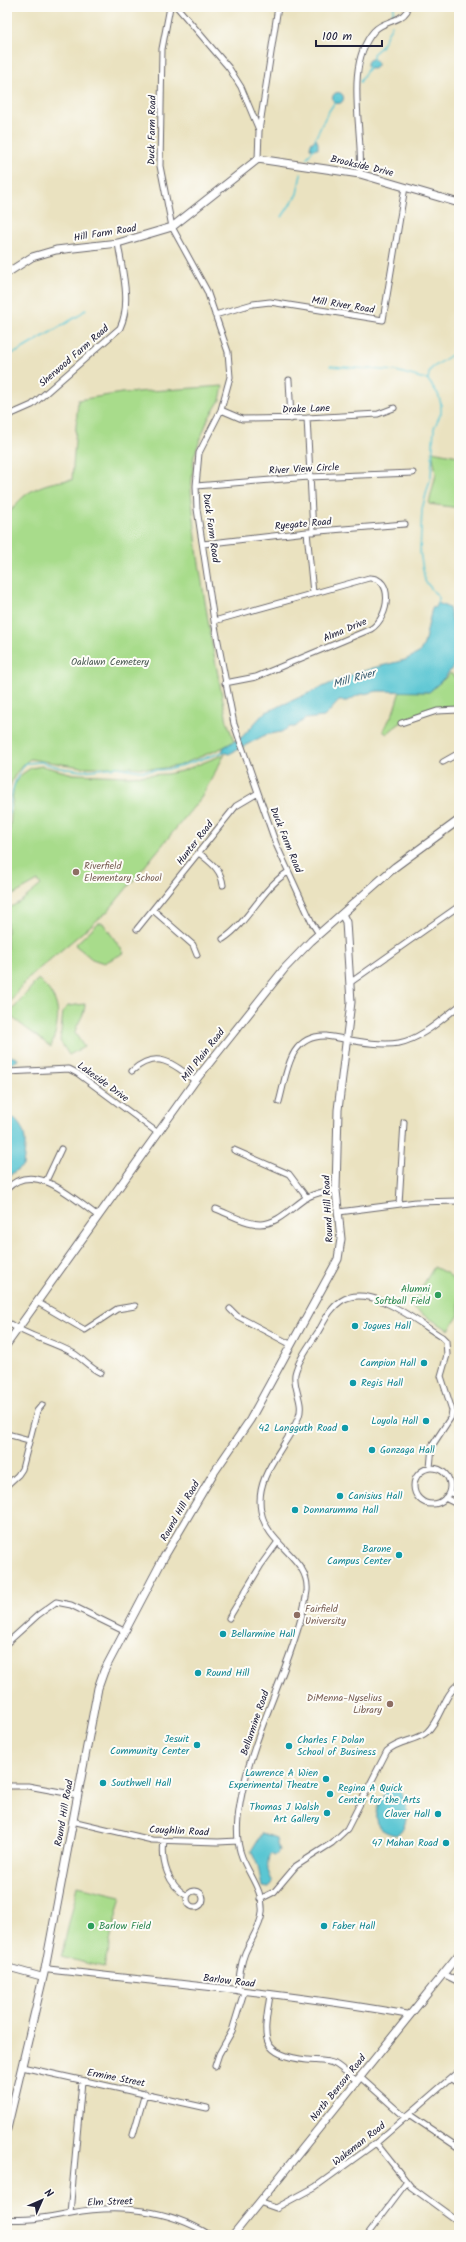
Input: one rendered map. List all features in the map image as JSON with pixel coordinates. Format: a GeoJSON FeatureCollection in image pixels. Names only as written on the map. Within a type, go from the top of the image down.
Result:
{"type":"FeatureCollection","features":[{"type":"Feature","properties":{"kind":"main road","name":"Hill Farm Road"},"geometry":{"type":"LineString","coordinates":[[7,273],[32,257],[56,250],[118,243],[172,227],[258,159]]}},
{"type":"Feature","properties":{"kind":"main road","name":"Brookside Drive"},"geometry":{"type":"LineString","coordinates":[[258,159],[360,174],[459,203]]}},
{"type":"Feature","properties":{"kind":"main road","name":"Mill Plain Road"},"geometry":{"type":"LineString","coordinates":[[7,1344],[195,1081],[285,968],[319,934],[410,855],[459,820]]}},
{"type":"Feature","properties":{"kind":"main road","name":"Round Hill Road"},"geometry":{"type":"LineString","coordinates":[[7,2129],[44,1977],[98,1688],[109,1660],[124,1631],[203,1490],[250,1420],[290,1344],[338,1259],[341,1239],[336,1190],[338,1110],[351,1002],[351,982],[346,922],[342,914]]}},
{"type":"Feature","properties":{"kind":"main road","name":"North Benson Road"},"geometry":{"type":"LineString","coordinates":[[233,2235],[258,2202],[459,1954]]}},
{"type":"Feature","properties":{"kind":"street","name":"Duck Farm Road"},"geometry":{"type":"LineString","coordinates":[[170,7],[162,49],[160,166],[172,227],[207,291],[228,352],[230,377],[221,410],[199,452],[196,486],[197,509],[204,544],[214,621],[225,683],[236,732],[288,872],[312,923],[319,934]]}},
{"type":"Feature","properties":{"kind":"street"},"geometry":{"type":"LineString","coordinates":[[177,7],[229,68],[241,87],[259,131]]}},
{"type":"Feature","properties":{"kind":"street"},"geometry":{"type":"LineString","coordinates":[[258,159],[259,131],[278,7]]}},
{"type":"Feature","properties":{"kind":"street"},"geometry":{"type":"LineString","coordinates":[[360,174],[362,151],[357,103],[361,57],[365,45],[375,30],[383,24],[401,18],[407,11]]}},
{"type":"Feature","properties":{"kind":"street","name":"Mill River Road"},"geometry":{"type":"LineString","coordinates":[[216,315],[253,304],[270,302],[382,320],[405,187]]}},
{"type":"Feature","properties":{"kind":"street","name":"Sherwood Farm Road"},"geometry":{"type":"LineString","coordinates":[[7,416],[32,405],[120,328],[126,316],[126,303],[118,243]]}},
{"type":"Feature","properties":{"kind":"street"},"geometry":{"type":"LineString","coordinates":[[289,380],[291,419]]}},
{"type":"Feature","properties":{"kind":"street","name":"Drake Lane"},"geometry":{"type":"LineString","coordinates":[[221,410],[242,419],[291,419],[378,414],[394,408]]}},
{"type":"Feature","properties":{"kind":"street"},"geometry":{"type":"LineString","coordinates":[[307,418],[313,532]]}},
{"type":"Feature","properties":{"kind":"street","name":"River View Circle"},"geometry":{"type":"LineString","coordinates":[[196,486],[309,477],[413,473]]}},
{"type":"Feature","properties":{"kind":"street","name":"Ryegate Road"},"geometry":{"type":"LineString","coordinates":[[204,544],[307,532],[405,524]]}},
{"type":"Feature","properties":{"kind":"street"},"geometry":{"type":"LineString","coordinates":[[307,532],[313,593]]}},
{"type":"Feature","properties":{"kind":"street","name":"Alma Drive"},"geometry":{"type":"LineString","coordinates":[[214,621],[373,578],[380,581],[383,585],[386,597],[386,610],[382,620],[371,629],[256,677],[225,683]]}},
{"type":"Feature","properties":{"kind":"street"},"geometry":{"type":"LineString","coordinates":[[401,723],[437,711],[459,710]]}},
{"type":"Feature","properties":{"kind":"street"},"geometry":{"type":"LineString","coordinates":[[443,762],[459,753]]}},
{"type":"Feature","properties":{"kind":"street","name":"Hunter Road"},"geometry":{"type":"LineString","coordinates":[[137,929],[236,806],[258,793]]}},
{"type":"Feature","properties":{"kind":"street"},"geometry":{"type":"LineString","coordinates":[[199,853],[217,868],[222,876],[223,885]]}},
{"type":"Feature","properties":{"kind":"street"},"geometry":{"type":"LineString","coordinates":[[223,939],[232,933],[272,886],[288,872]]}},
{"type":"Feature","properties":{"kind":"street"},"geometry":{"type":"LineString","coordinates":[[351,982],[459,906]]}},
{"type":"Feature","properties":{"kind":"street"},"geometry":{"type":"LineString","coordinates":[[153,910],[193,945],[197,955]]}},
{"type":"Feature","properties":{"kind":"street"},"geometry":{"type":"LineString","coordinates":[[279,1102],[294,1052],[299,1044],[310,1037],[346,1038],[387,1044],[405,1042],[425,1031],[459,1006]]}},
{"type":"Feature","properties":{"kind":"street"},"geometry":{"type":"LineString","coordinates":[[132,1071],[144,1062],[162,1060],[171,1063],[195,1081]]}},
{"type":"Feature","properties":{"kind":"street","name":"Lakeside Drive"},"geometry":{"type":"LineString","coordinates":[[7,1072],[69,1069],[77,1073],[158,1133]]}},
{"type":"Feature","properties":{"kind":"street"},"geometry":{"type":"LineString","coordinates":[[399,1204],[404,1122]]}},
{"type":"Feature","properties":{"kind":"street"},"geometry":{"type":"LineString","coordinates":[[46,1181],[61,1148]]}},
{"type":"Feature","properties":{"kind":"street"},"geometry":{"type":"LineString","coordinates":[[234,1150],[289,1174],[307,1198]]}},
{"type":"Feature","properties":{"kind":"street"},"geometry":{"type":"LineString","coordinates":[[7,1189],[16,1181],[26,1178],[46,1181],[98,1216]]}},
{"type":"Feature","properties":{"kind":"street"},"geometry":{"type":"LineString","coordinates":[[216,1209],[253,1222],[264,1223],[277,1218],[307,1198],[322,1192],[336,1190]]}},
{"type":"Feature","properties":{"kind":"street"},"geometry":{"type":"LineString","coordinates":[[339,1212],[399,1204],[459,1201]]}},
{"type":"Feature","properties":{"kind":"street","name":"Bellarmine Road"},"geometry":{"type":"LineString","coordinates":[[215,2066],[219,2054],[232,2031],[241,1992],[244,1956],[262,1916],[257,1888],[241,1856],[238,1841],[237,1823],[243,1790],[262,1727],[294,1642],[306,1593],[307,1582],[303,1568],[277,1543],[263,1518],[260,1500],[264,1481],[292,1430],[301,1408],[295,1374],[336,1305],[342,1300],[356,1296],[378,1300],[442,1337],[446,1341],[446,1355],[441,1376],[452,1410],[451,1417],[432,1446],[430,1468]]}},
{"type":"Feature","properties":{"kind":"street"},"geometry":{"type":"LineString","coordinates":[[37,1302],[84,1330],[117,1309],[135,1306]]}},
{"type":"Feature","properties":{"kind":"street"},"geometry":{"type":"LineString","coordinates":[[230,1308],[237,1316],[290,1344]]}},
{"type":"Feature","properties":{"kind":"street"},"geometry":{"type":"LineString","coordinates":[[7,1322],[17,1330],[73,1353],[93,1369],[101,1373]]}},
{"type":"Feature","properties":{"kind":"street"},"geometry":{"type":"LineString","coordinates":[[7,1484],[21,1472],[37,1411],[42,1406]]}},
{"type":"Feature","properties":{"kind":"street"},"geometry":{"type":"LineString","coordinates":[[7,1434],[29,1440]]}},
{"type":"Feature","properties":{"kind":"street"},"geometry":{"type":"LineString","coordinates":[[430,1468],[441,1470],[446,1474],[450,1484],[449,1492],[445,1498],[433,1504],[422,1500],[417,1496],[414,1484],[416,1478],[424,1469],[430,1468]]}},
{"type":"Feature","properties":{"kind":"street"},"geometry":{"type":"LineString","coordinates":[[449,1492],[459,1496]]}},
{"type":"Feature","properties":{"kind":"street"},"geometry":{"type":"LineString","coordinates":[[445,1498],[459,1505]]}},
{"type":"Feature","properties":{"kind":"street"},"geometry":{"type":"LineString","coordinates":[[229,1618],[261,1565],[277,1543]]}},
{"type":"Feature","properties":{"kind":"street"},"geometry":{"type":"LineString","coordinates":[[7,1643],[38,1615],[56,1602],[71,1605],[124,1631]]}},
{"type":"Feature","properties":{"kind":"street"},"geometry":{"type":"LineString","coordinates":[[260,1899],[274,1892],[296,1866],[342,1835],[355,1817],[387,1750],[394,1745],[428,1731],[450,1692],[459,1683]]}},
{"type":"Feature","properties":{"kind":"street"},"geometry":{"type":"LineString","coordinates":[[7,1786],[28,1786],[77,1795]]}},
{"type":"Feature","properties":{"kind":"street","name":"Coughlin Road"},"geometry":{"type":"LineString","coordinates":[[72,1821],[140,1838],[164,1841],[238,1841]]}},
{"type":"Feature","properties":{"kind":"street"},"geometry":{"type":"LineString","coordinates":[[164,1841],[163,1858],[166,1871],[175,1885],[187,1896]]}},
{"type":"Feature","properties":{"kind":"street"},"geometry":{"type":"LineString","coordinates":[[7,1967],[44,1977]]}},
{"type":"Feature","properties":{"kind":"street","name":"Barlow Road"},"geometry":{"type":"LineString","coordinates":[[45,1969],[270,1995],[410,2015]]}},
{"type":"Feature","properties":{"kind":"street"},"geometry":{"type":"LineString","coordinates":[[443,1974],[459,1982]]}},
{"type":"Feature","properties":{"kind":"street"},"geometry":{"type":"LineString","coordinates":[[270,1995],[265,2031],[267,2042],[272,2049],[280,2055],[291,2058],[335,2064],[408,2116],[459,2148]]}},
{"type":"Feature","properties":{"kind":"street","name":"Ermine Street"},"geometry":{"type":"LineString","coordinates":[[22,2067],[82,2081],[145,2093],[207,2108]]}},
{"type":"Feature","properties":{"kind":"street","name":"Wakeman Road"},"geometry":{"type":"LineString","coordinates":[[258,2202],[272,2208],[281,2206],[315,2187],[376,2143],[459,2071]]}},
{"type":"Feature","properties":{"kind":"street"},"geometry":{"type":"LineString","coordinates":[[451,2079],[459,2084]]}},
{"type":"Feature","properties":{"kind":"street"},"geometry":{"type":"LineString","coordinates":[[70,2213],[82,2081]]}},
{"type":"Feature","properties":{"kind":"street"},"geometry":{"type":"LineString","coordinates":[[133,2135],[145,2093]]}},
{"type":"Feature","properties":{"kind":"street"},"geometry":{"type":"LineString","coordinates":[[376,2143],[406,2183],[459,2222]]}},
{"type":"Feature","properties":{"kind":"street"},"geometry":{"type":"LineString","coordinates":[[370,2234],[406,2183]]}},
{"type":"Feature","properties":{"kind":"street","name":"Elm Street"},"geometry":{"type":"LineString","coordinates":[[7,2219],[28,2221],[49,2219],[70,2213],[123,2208],[137,2209],[192,2225],[210,2235]]}},
{"type":"Feature","properties":{"kind":"green space","name":"Oaklawn Cemetery"},"geometry":{"type":"Polygon","coordinates":[[[223,386],[220,400],[208,419],[194,456],[191,491],[198,557],[211,639],[227,721],[234,741],[224,747],[178,766],[157,769],[131,767],[82,767],[30,759],[21,766],[14,776],[9,787],[7,798],[7,517],[19,501],[34,490],[52,483],[72,480],[78,400],[122,393],[223,386]]]}},
{"type":"Feature","properties":{"kind":"green space"},"geometry":{"type":"Polygon","coordinates":[[[432,451],[458,456],[459,453],[459,508],[429,504],[436,474],[432,451]]]}},
{"type":"Feature","properties":{"kind":"green space"},"geometry":{"type":"Polygon","coordinates":[[[451,673],[459,683],[459,707],[439,708],[420,713],[403,721],[387,734],[383,731],[393,713],[400,691],[429,692],[451,673]]]}},
{"type":"Feature","properties":{"kind":"green space"},"geometry":{"type":"Polygon","coordinates":[[[225,754],[201,798],[108,911],[28,978],[7,1006],[7,909],[20,902],[41,885],[38,881],[13,895],[7,894],[7,861],[14,785],[22,774],[31,768],[42,766],[73,774],[128,776],[167,774],[182,771],[225,754]]]}},
{"type":"Feature","properties":{"kind":"green space"},"geometry":{"type":"Polygon","coordinates":[[[98,923],[103,923],[124,953],[104,963],[92,959],[75,945],[98,923]]]}},
{"type":"Feature","properties":{"kind":"green space"},"geometry":{"type":"Polygon","coordinates":[[[38,979],[52,994],[57,1010],[57,1027],[51,1047],[10,1016],[11,1012],[38,979]]]}},
{"type":"Feature","properties":{"kind":"green space"},"geometry":{"type":"Polygon","coordinates":[[[85,1004],[84,1012],[75,1033],[84,1047],[69,1055],[60,1041],[63,1011],[68,1006],[85,1004]]]}},
{"type":"Feature","properties":{"kind":"green space","name":"Alumni Softball Field"},"geometry":{"type":"Polygon","coordinates":[[[434,1267],[448,1274],[459,1287],[459,1315],[449,1330],[414,1309],[412,1303],[434,1267]]]}},
{"type":"Feature","properties":{"kind":"green space","name":"Barlow Field"},"geometry":{"type":"Polygon","coordinates":[[[78,1886],[121,1896],[104,1967],[61,1957],[78,1886]]]}},
{"type":"Feature","properties":{"kind":"water"},"geometry":{"type":"Polygon","coordinates":[[[372,59],[377,64],[372,69],[367,64],[372,59]]]}},
{"type":"Feature","properties":{"kind":"water"},"geometry":{"type":"Polygon","coordinates":[[[336,93],[340,93],[342,94],[342,102],[336,103],[333,100],[333,96],[336,93]]]}},
{"type":"Feature","properties":{"kind":"water"},"geometry":{"type":"Polygon","coordinates":[[[316,139],[318,149],[310,148],[311,143],[316,139]]]}},
{"type":"Feature","properties":{"kind":"water"},"geometry":{"type":"Polygon","coordinates":[[[438,603],[449,608],[458,646],[455,663],[441,681],[429,692],[378,691],[358,695],[348,701],[339,701],[324,717],[305,719],[295,727],[290,727],[281,732],[265,735],[229,754],[222,752],[224,747],[242,737],[264,713],[345,677],[405,660],[419,653],[424,644],[432,608],[436,607],[438,603]]]}},
{"type":"Feature","properties":{"kind":"water"},"geometry":{"type":"Polygon","coordinates":[[[7,1055],[17,1058],[18,1060],[7,1066],[7,1055]]]}},
{"type":"Feature","properties":{"kind":"water"},"geometry":{"type":"Polygon","coordinates":[[[7,1113],[23,1130],[25,1149],[23,1166],[7,1177],[7,1113]]]}},
{"type":"Feature","properties":{"kind":"water"},"geometry":{"type":"Polygon","coordinates":[[[391,1784],[396,1784],[400,1789],[406,1810],[405,1824],[396,1835],[386,1832],[379,1827],[376,1821],[378,1806],[391,1784]]]}},
{"type":"Feature","properties":{"kind":"water"},"geometry":{"type":"Polygon","coordinates":[[[262,1833],[276,1838],[279,1852],[275,1856],[270,1854],[268,1868],[269,1875],[273,1882],[269,1888],[262,1887],[258,1866],[251,1851],[262,1833]]]}},
{"type":"Feature","properties":{"kind":"waterway"},"geometry":{"type":"LineString","coordinates":[[392,17],[394,7]]}},
{"type":"Feature","properties":{"kind":"waterway"},"geometry":{"type":"LineString","coordinates":[[373,60],[373,54],[381,47],[392,25]]}},
{"type":"Feature","properties":{"kind":"waterway"},"geometry":{"type":"LineString","coordinates":[[360,82],[369,67]]}},
{"type":"Feature","properties":{"kind":"waterway"},"geometry":{"type":"LineString","coordinates":[[315,139],[327,114],[335,102]]}},
{"type":"Feature","properties":{"kind":"waterway"},"geometry":{"type":"LineString","coordinates":[[307,158],[314,148]]}},
{"type":"Feature","properties":{"kind":"waterway"},"geometry":{"type":"LineString","coordinates":[[282,217],[297,194],[301,174]]}},
{"type":"Feature","properties":{"kind":"waterway"},"geometry":{"type":"LineString","coordinates":[[7,355],[17,352],[78,316],[86,309]]}},
{"type":"Feature","properties":{"kind":"waterway","name":"Mill River"},"geometry":{"type":"LineString","coordinates":[[438,604],[439,598],[425,581],[420,552],[422,509],[431,476],[434,428],[441,413],[441,404],[438,394],[428,380],[429,373],[432,368],[459,350]]}},
{"type":"Feature","properties":{"kind":"waterway"},"geometry":{"type":"LineString","coordinates":[[330,366],[396,371],[428,380]]}},
{"type":"Feature","properties":{"kind":"waterway","name":"Mill River"},"geometry":{"type":"LineString","coordinates":[[7,826],[10,801],[14,785],[26,763],[41,762],[61,768],[83,771],[116,767],[142,771],[171,769],[223,752]]}},
{"type":"Feature","properties":{"kind":"place","name":"Riverfield Elementary School"},"geometry":{"type":"Point","coordinates":[76,872]}},
{"type":"Feature","properties":{"kind":"place","name":"Alumni Softball Field"},"geometry":{"type":"Point","coordinates":[438,1295]}},
{"type":"Feature","properties":{"kind":"place","name":"Jogues Hall"},"geometry":{"type":"Point","coordinates":[355,1326]}},
{"type":"Feature","properties":{"kind":"place","name":"Campion Hall"},"geometry":{"type":"Point","coordinates":[424,1363]}},
{"type":"Feature","properties":{"kind":"place","name":"Regis Hall"},"geometry":{"type":"Point","coordinates":[353,1383]}},
{"type":"Feature","properties":{"kind":"place","name":"Loyola Hall"},"geometry":{"type":"Point","coordinates":[426,1421]}},
{"type":"Feature","properties":{"kind":"place","name":"42 Langguth Road"},"geometry":{"type":"Point","coordinates":[345,1428]}},
{"type":"Feature","properties":{"kind":"place","name":"Gonzaga Hall"},"geometry":{"type":"Point","coordinates":[372,1450]}},
{"type":"Feature","properties":{"kind":"place","name":"Canisius Hall"},"geometry":{"type":"Point","coordinates":[340,1496]}},
{"type":"Feature","properties":{"kind":"place","name":"Donnarumma Hall"},"geometry":{"type":"Point","coordinates":[295,1510]}},
{"type":"Feature","properties":{"kind":"place","name":"Barone Campus Center"},"geometry":{"type":"Point","coordinates":[399,1555]}},
{"type":"Feature","properties":{"kind":"place","name":"Fairfield University"},"geometry":{"type":"Point","coordinates":[297,1615]}},
{"type":"Feature","properties":{"kind":"place","name":"Bellarmine Hall"},"geometry":{"type":"Point","coordinates":[223,1634]}},
{"type":"Feature","properties":{"kind":"place","name":"Round Hill"},"geometry":{"type":"Point","coordinates":[198,1673]}},
{"type":"Feature","properties":{"kind":"place","name":"DiMenna-Nyselius Library"},"geometry":{"type":"Point","coordinates":[390,1704]}},
{"type":"Feature","properties":{"kind":"place","name":"Jesuit Community Center"},"geometry":{"type":"Point","coordinates":[197,1745]}},
{"type":"Feature","properties":{"kind":"place","name":"Charles F Dolan School of Business"},"geometry":{"type":"Point","coordinates":[289,1746]}},
{"type":"Feature","properties":{"kind":"place","name":"Lawrence A Wien Experimental Theatre"},"geometry":{"type":"Point","coordinates":[326,1779]}},
{"type":"Feature","properties":{"kind":"place","name":"Southwell Hall"},"geometry":{"type":"Point","coordinates":[103,1783]}},
{"type":"Feature","properties":{"kind":"place","name":"Regina A Quick Center for the Arts"},"geometry":{"type":"Point","coordinates":[330,1794]}},
{"type":"Feature","properties":{"kind":"place","name":"Thomas J Walsh Art Gallery"},"geometry":{"type":"Point","coordinates":[327,1813]}},
{"type":"Feature","properties":{"kind":"place","name":"Claver Hall"},"geometry":{"type":"Point","coordinates":[438,1814]}},
{"type":"Feature","properties":{"kind":"place","name":"47 Mahan Road"},"geometry":{"type":"Point","coordinates":[446,1843]}},
{"type":"Feature","properties":{"kind":"place","name":"Barlow Field"},"geometry":{"type":"Point","coordinates":[91,1926]}},
{"type":"Feature","properties":{"kind":"place","name":"Faber Hall"},"geometry":{"type":"Point","coordinates":[324,1926]}}]}
